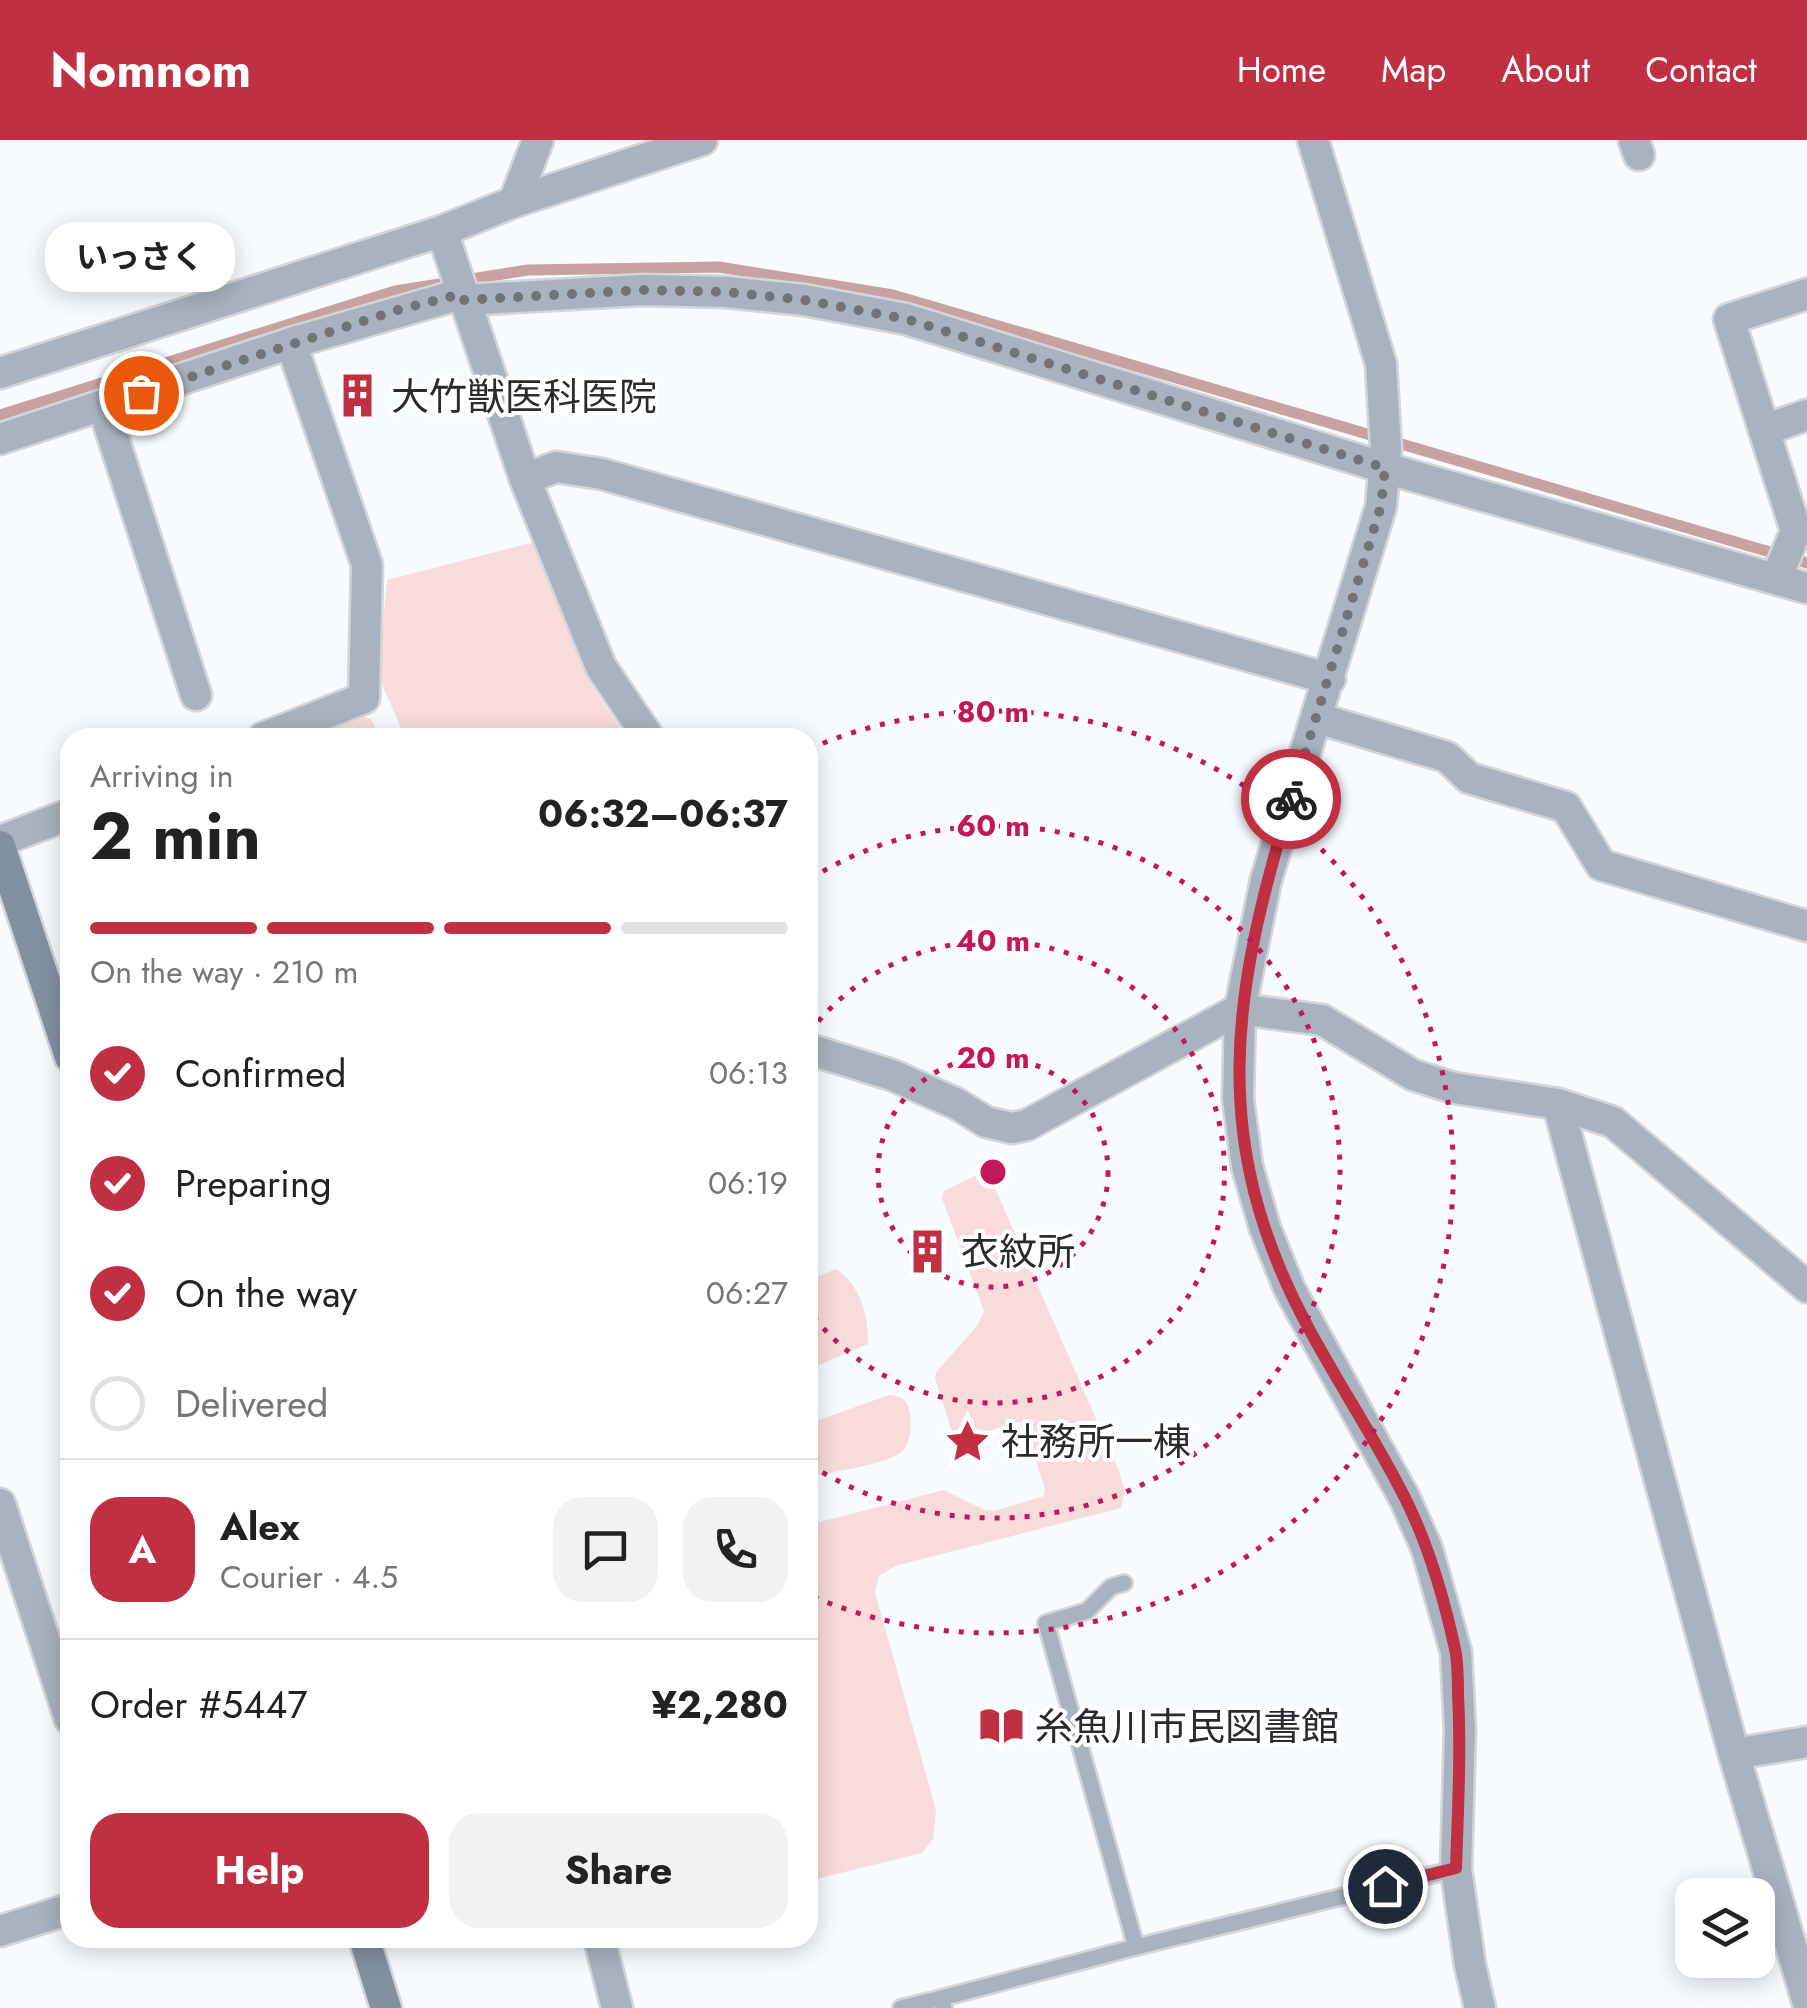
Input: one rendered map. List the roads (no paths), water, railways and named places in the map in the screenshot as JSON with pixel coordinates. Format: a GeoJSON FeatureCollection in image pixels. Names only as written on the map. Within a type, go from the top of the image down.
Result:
{"type":"FeatureCollection","features":[{"type":"Feature","properties":{"kind":"main road"},"geometry":{"type":"LineString","coordinates":[[0,844],[8,896],[60,1030]]}},
{"type":"Feature","properties":{"kind":"main road"},"geometry":{"type":"LineString","coordinates":[[367,1948],[386,2008]]}},
{"type":"Feature","properties":{"kind":"street"},"geometry":{"type":"LineString","coordinates":[[514,202],[538,140]]}},
{"type":"Feature","properties":{"kind":"street"},"geometry":{"type":"LineString","coordinates":[[0,373],[442,231],[514,202],[702,140]]}},
{"type":"Feature","properties":{"kind":"street"},"geometry":{"type":"LineString","coordinates":[[1313,140],[1381,364],[1385,468],[1381,506],[1266,880],[1240,1010],[1238,1099],[1247,1166],[1266,1228],[1306,1325],[1405,1498],[1427,1549],[1456,1652],[1460,1730],[1456,1868],[1480,2008]]}},
{"type":"Feature","properties":{"kind":"street"},"geometry":{"type":"LineString","coordinates":[[442,231],[525,479],[601,667],[642,728]]}},
{"type":"Feature","properties":{"kind":"street"},"geometry":{"type":"LineString","coordinates":[[0,438],[292,342],[462,297],[643,290],[726,292],[804,300],[906,319],[1385,468],[1807,588]]}},
{"type":"Feature","properties":{"kind":"street"},"geometry":{"type":"LineString","coordinates":[[1776,578],[1796,531],[1729,319],[1807,294]]}},
{"type":"Feature","properties":{"kind":"street"},"geometry":{"type":"LineString","coordinates":[[289,728],[364,698],[367,565],[292,342]]}},
{"type":"Feature","properties":{"kind":"street"},"geometry":{"type":"LineString","coordinates":[[104,406],[196,695]]}},
{"type":"Feature","properties":{"kind":"street"},"geometry":{"type":"LineString","coordinates":[[1764,430],[1807,416]]}},
{"type":"Feature","properties":{"kind":"street"},"geometry":{"type":"LineString","coordinates":[[525,479],[556,467],[602,474],[1330,678]]}},
{"type":"Feature","properties":{"kind":"street"},"geometry":{"type":"LineString","coordinates":[[1316,718],[1446,756],[1469,778],[1566,807],[1601,865],[1807,926]]}},
{"type":"Feature","properties":{"kind":"street"},"geometry":{"type":"LineString","coordinates":[[0,844],[60,818]]}},
{"type":"Feature","properties":{"kind":"street"},"geometry":{"type":"LineString","coordinates":[[818,1053],[892,1076],[957,1104],[986,1122],[1012,1128],[1027,1125],[1240,1010],[1322,1020],[1413,1075],[1454,1088],[1558,1104],[1613,1122],[1807,1287]]}},
{"type":"Feature","properties":{"kind":"street"},"geometry":{"type":"LineString","coordinates":[[1558,1104],[1734,1754],[1807,2000]]}},
{"type":"Feature","properties":{"kind":"street"},"geometry":{"type":"LineString","coordinates":[[0,1504],[60,1688]]}},
{"type":"Feature","properties":{"kind":"street"},"geometry":{"type":"LineString","coordinates":[[1734,1754],[1807,1742]]}},
{"type":"Feature","properties":{"kind":"street"},"geometry":{"type":"LineString","coordinates":[[0,1931],[60,1913]]}},
{"type":"Feature","properties":{"kind":"street"},"geometry":{"type":"LineString","coordinates":[[602,1948],[617,2008]]}},
{"type":"Feature","properties":{"kind":"lane"},"geometry":{"type":"LineString","coordinates":[[1124,1584],[1112,1588],[1087,1611],[1046,1622],[1136,1947]]}},
{"type":"Feature","properties":{"kind":"lane"},"geometry":{"type":"LineString","coordinates":[[901,2008],[943,2003],[1136,1947],[1456,1868]]}},
{"type":"Feature","properties":{"kind":"waterway"},"geometry":{"type":"LineString","coordinates":[[0,415],[395,291],[528,270],[719,267],[893,295],[1807,563]]}},
{"type":"Feature","properties":{"kind":"place","name":"いっさく"},"geometry":{"type":"Point","coordinates":[141,393]}},
{"type":"Feature","properties":{"kind":"place","name":"大竹獣医科医院"},"geometry":{"type":"Point","coordinates":[358,396]}},
{"type":"Feature","properties":{"kind":"place","name":"衣紋所"},"geometry":{"type":"Point","coordinates":[928,1251]}},
{"type":"Feature","properties":{"kind":"place","name":"社務所一棟"},"geometry":{"type":"Point","coordinates":[968,1441]}},
{"type":"Feature","properties":{"kind":"place","name":"糸魚川市民図書館"},"geometry":{"type":"Point","coordinates":[1002,1726]}}]}
